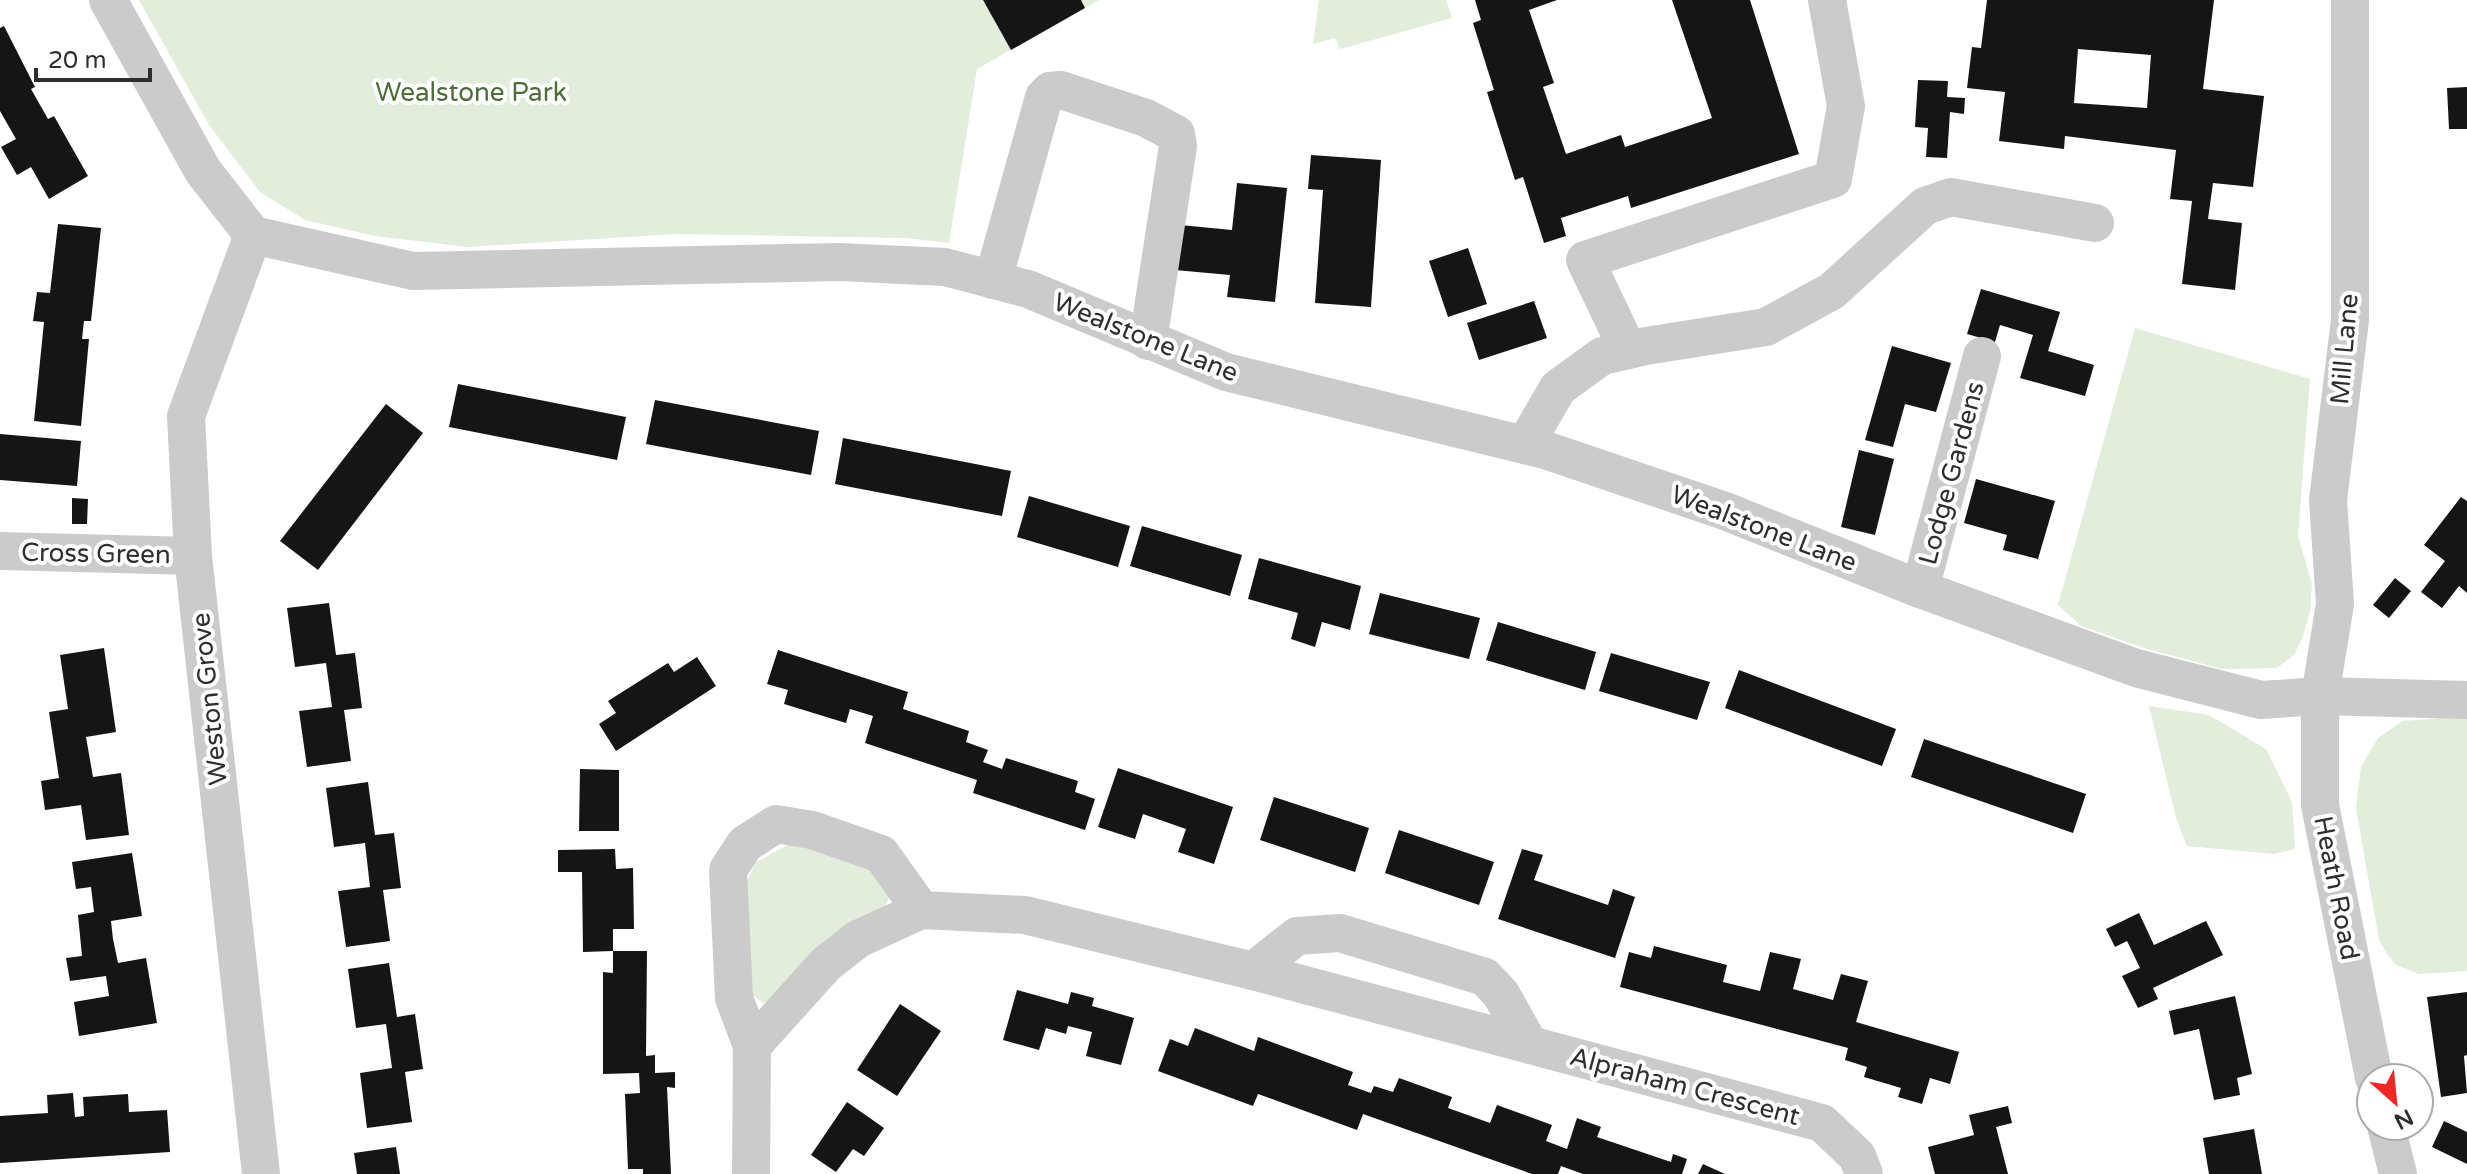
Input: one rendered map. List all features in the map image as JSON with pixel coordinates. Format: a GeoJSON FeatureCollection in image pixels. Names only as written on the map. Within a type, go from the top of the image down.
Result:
{"type":"FeatureCollection","features":[{"type":"Feature","properties":{"kind":"street"},"geometry":{"type":"LineString","coordinates":[[108,0],[203,171],[253,235]]}},
{"type":"Feature","properties":{"kind":"street"},"geometry":{"type":"LineString","coordinates":[[1628,350],[1585,260],[1833,179],[1846,106],[1827,0]]}},
{"type":"Feature","properties":{"kind":"street","name":"Mill Lane"},"geometry":{"type":"LineString","coordinates":[[2320,696],[2335,604],[2328,500],[2350,320],[2350,0]]}},
{"type":"Feature","properties":{"kind":"street"},"geometry":{"type":"LineString","coordinates":[[993,280],[1044,97],[1050,91],[1061,90],[1146,118],[1176,134],[1178,146],[1148,341]]}},
{"type":"Feature","properties":{"kind":"street"},"geometry":{"type":"LineString","coordinates":[[1525,445],[1558,388],[1602,356],[1766,327],[1832,291],[1925,206],[1951,197],[2095,223]]}},
{"type":"Feature","properties":{"kind":"street","name":"Wealstone Lane"},"geometry":{"type":"LineString","coordinates":[[253,235],[413,271],[839,262],[945,267],[1028,289],[1226,372],[1525,445],[1725,511],[1920,589],[2136,668],[2261,700],[2320,696],[2467,700]]}},
{"type":"Feature","properties":{"kind":"street","name":"Weston Grove"},"geometry":{"type":"LineString","coordinates":[[253,235],[186,416],[193,556],[261,1174]]}},
{"type":"Feature","properties":{"kind":"street","name":"Lodge Gardens"},"geometry":{"type":"LineString","coordinates":[[1920,589],[1982,356]]}},
{"type":"Feature","properties":{"kind":"street","name":"Cross Green"},"geometry":{"type":"LineString","coordinates":[[0,551],[193,556]]}},
{"type":"Feature","properties":{"kind":"street","name":"Heath Road"},"geometry":{"type":"LineString","coordinates":[[2320,696],[2320,805],[2371,1062]]}},
{"type":"Feature","properties":{"kind":"street"},"geometry":{"type":"LineString","coordinates":[[751,1174],[752,1046],[734,998],[728,870],[745,844],[776,824],[812,830],[881,854],[921,910]]}},
{"type":"Feature","properties":{"kind":"street","name":"Alpraham Crescent"},"geometry":{"type":"LineString","coordinates":[[752,1046],[826,964],[858,939],[921,910],[1025,915],[1253,971],[1822,1123],[1857,1156],[1864,1174]]}},
{"type":"Feature","properties":{"kind":"street"},"geometry":{"type":"LineString","coordinates":[[1253,971],[1297,936],[1340,933],[1485,977],[1501,994],[1529,1044]]}},
{"type":"Feature","properties":{"kind":"street"},"geometry":{"type":"LineString","coordinates":[[2390,1142],[2398,1174]]}},
{"type":"Feature","properties":{"kind":"green space","name":"Wealstone Park"},"geometry":{"type":"Polygon","coordinates":[[[139,0],[1099,0],[977,69],[949,243],[905,238],[674,234],[467,247],[375,236],[305,220],[260,192],[209,125],[139,0]]]}},
{"type":"Feature","properties":{"kind":"green space"},"geometry":{"type":"Polygon","coordinates":[[[1319,0],[1446,0],[1452,18],[1340,49],[1335,38],[1313,44],[1319,0]]]}},
{"type":"Feature","properties":{"kind":"green space"},"geometry":{"type":"Polygon","coordinates":[[[2135,328],[2310,379],[2298,536],[2312,584],[2310,612],[2294,655],[2277,668],[2222,669],[2144,648],[2081,626],[2058,605],[2135,328]]]}},
{"type":"Feature","properties":{"kind":"green space"},"geometry":{"type":"Polygon","coordinates":[[[2149,706],[2209,715],[2266,749],[2292,802],[2295,849],[2274,854],[2187,846],[2176,818],[2149,706]]]}},
{"type":"Feature","properties":{"kind":"green space"},"geometry":{"type":"Polygon","coordinates":[[[2467,716],[2467,971],[2419,974],[2396,965],[2379,940],[2356,808],[2361,767],[2378,738],[2403,721],[2467,716]]]}},
{"type":"Feature","properties":{"kind":"green space"},"geometry":{"type":"Polygon","coordinates":[[[789,844],[817,844],[871,863],[893,892],[883,909],[782,993],[763,1003],[750,993],[743,892],[755,863],[789,844]]]}},
{"type":"Feature","properties":{"kind":"building"},"geometry":{"type":"Polygon","coordinates":[[[983,0],[1081,0],[1085,8],[1011,50],[983,0]]]}},
{"type":"Feature","properties":{"kind":"building"},"geometry":{"type":"Polygon","coordinates":[[[1475,0],[1557,0],[1529,10],[1554,83],[1543,87],[1566,154],[1621,135],[1625,147],[1712,118],[1672,0],[1750,0],[1799,154],[1631,208],[1628,196],[1561,218],[1566,236],[1544,243],[1523,177],[1515,180],[1487,92],[1494,90],[1473,23],[1481,20],[1475,0]]]}},
{"type":"Feature","properties":{"kind":"building"},"geometry":{"type":"Polygon","coordinates":[[[1987,0],[2214,0],[2203,89],[2264,96],[2253,187],[2213,183],[2208,219],[2242,223],[2235,290],[2182,284],[2192,201],[2170,199],[2176,150],[2065,136],[2064,149],[1999,141],[2005,92],[1967,88],[1972,47],[1981,48],[1987,0]],[[2078,49],[2074,103],[2147,108],[2151,55],[2078,49]]]}},
{"type":"Feature","properties":{"kind":"building"},"geometry":{"type":"Polygon","coordinates":[[[4,26],[35,87],[31,89],[48,119],[54,116],[88,176],[49,199],[31,167],[17,175],[1,147],[16,139],[0,111],[0,28],[4,26]]]}},
{"type":"Feature","properties":{"kind":"building"},"geometry":{"type":"Polygon","coordinates":[[[1918,80],[1948,81],[1947,97],[1965,98],[1964,114],[1950,112],[1947,158],[1926,157],[1928,128],[1915,127],[1918,80]]]}},
{"type":"Feature","properties":{"kind":"building"},"geometry":{"type":"Polygon","coordinates":[[[2467,87],[2467,129],[2449,129],[2447,88],[2467,87]]]}},
{"type":"Feature","properties":{"kind":"building"},"geometry":{"type":"Polygon","coordinates":[[[1311,155],[1381,160],[1371,307],[1315,303],[1323,190],[1308,189],[1311,155]]]}},
{"type":"Feature","properties":{"kind":"building"},"geometry":{"type":"Polygon","coordinates":[[[1237,183],[1287,188],[1275,302],[1227,297],[1230,275],[1175,270],[1180,225],[1232,230],[1237,183]]]}},
{"type":"Feature","properties":{"kind":"building"},"geometry":{"type":"Polygon","coordinates":[[[58,224],[101,228],[91,321],[84,321],[82,339],[89,339],[81,426],[34,421],[44,322],[33,321],[37,292],[50,293],[58,224]]]}},
{"type":"Feature","properties":{"kind":"building"},"geometry":{"type":"Polygon","coordinates":[[[1468,248],[1487,304],[1448,317],[1429,261],[1468,248]]]}},
{"type":"Feature","properties":{"kind":"building"},"geometry":{"type":"Polygon","coordinates":[[[1981,289],[2060,312],[2048,351],[2094,365],[2085,396],[2020,378],[2033,335],[2000,325],[1995,342],[1967,334],[1981,289]]]}},
{"type":"Feature","properties":{"kind":"building"},"geometry":{"type":"Polygon","coordinates":[[[1534,301],[1547,338],[1479,360],[1467,323],[1534,301]]]}},
{"type":"Feature","properties":{"kind":"building"},"geometry":{"type":"Polygon","coordinates":[[[1892,346],[1951,363],[1936,412],[1905,404],[1893,447],[1865,440],[1892,346]]]}},
{"type":"Feature","properties":{"kind":"building"},"geometry":{"type":"Polygon","coordinates":[[[458,384],[626,417],[617,460],[449,427],[458,384]]]}},
{"type":"Feature","properties":{"kind":"building"},"geometry":{"type":"Polygon","coordinates":[[[655,400],[819,431],[811,475],[646,444],[655,400]]]}},
{"type":"Feature","properties":{"kind":"building"},"geometry":{"type":"Polygon","coordinates":[[[386,404],[423,433],[318,570],[280,541],[386,404]]]}},
{"type":"Feature","properties":{"kind":"building"},"geometry":{"type":"Polygon","coordinates":[[[0,434],[81,441],[77,486],[0,480],[0,434]]]}},
{"type":"Feature","properties":{"kind":"building"},"geometry":{"type":"Polygon","coordinates":[[[843,438],[1011,471],[1002,516],[835,484],[843,438]]]}},
{"type":"Feature","properties":{"kind":"building"},"geometry":{"type":"Polygon","coordinates":[[[1859,450],[1894,459],[1875,535],[1841,527],[1859,450]]]}},
{"type":"Feature","properties":{"kind":"building"},"geometry":{"type":"Polygon","coordinates":[[[1976,479],[2055,501],[2038,559],[2003,550],[2007,535],[1964,523],[1976,479]]]}},
{"type":"Feature","properties":{"kind":"building"},"geometry":{"type":"Polygon","coordinates":[[[1029,496],[1130,526],[1118,567],[1017,537],[1029,496]]]}},
{"type":"Feature","properties":{"kind":"building"},"geometry":{"type":"Polygon","coordinates":[[[2461,497],[2467,501],[2467,593],[2459,586],[2442,608],[2421,592],[2445,561],[2424,545],[2461,497]]]}},
{"type":"Feature","properties":{"kind":"building"},"geometry":{"type":"Polygon","coordinates":[[[72,498],[88,499],[87,524],[72,524],[72,498]]]}},
{"type":"Feature","properties":{"kind":"building"},"geometry":{"type":"Polygon","coordinates":[[[1142,526],[1242,555],[1230,596],[1130,566],[1142,526]]]}},
{"type":"Feature","properties":{"kind":"building"},"geometry":{"type":"Polygon","coordinates":[[[1259,558],[1361,586],[1350,630],[1322,622],[1315,647],[1291,639],[1298,613],[1248,599],[1259,558]]]}},
{"type":"Feature","properties":{"kind":"building"},"geometry":{"type":"Polygon","coordinates":[[[2395,578],[2411,591],[2389,618],[2373,605],[2395,578]]]}},
{"type":"Feature","properties":{"kind":"building"},"geometry":{"type":"Polygon","coordinates":[[[1380,593],[1480,618],[1469,659],[1369,634],[1380,593]]]}},
{"type":"Feature","properties":{"kind":"building"},"geometry":{"type":"Polygon","coordinates":[[[329,603],[336,655],[355,653],[362,708],[344,710],[351,761],[307,767],[299,711],[332,707],[326,663],[295,667],[287,608],[329,603]]]}},
{"type":"Feature","properties":{"kind":"building"},"geometry":{"type":"Polygon","coordinates":[[[1498,622],[1596,652],[1585,690],[1486,660],[1498,622]]]}},
{"type":"Feature","properties":{"kind":"building"},"geometry":{"type":"Polygon","coordinates":[[[104,648],[116,732],[86,737],[93,777],[121,773],[129,835],[86,840],[81,805],[45,810],[41,781],[59,778],[49,712],[68,709],[60,655],[104,648]]]}},
{"type":"Feature","properties":{"kind":"building"},"geometry":{"type":"Polygon","coordinates":[[[778,650],[908,692],[903,709],[969,731],[966,742],[988,750],[983,762],[1002,769],[1006,758],[1078,781],[1075,792],[1095,799],[1085,830],[973,793],[977,780],[865,743],[873,716],[850,709],[846,723],[784,704],[788,690],[767,684],[778,650]]]}},
{"type":"Feature","properties":{"kind":"building"},"geometry":{"type":"Polygon","coordinates":[[[1611,653],[1710,682],[1697,720],[1599,691],[1611,653]]]}},
{"type":"Feature","properties":{"kind":"building"},"geometry":{"type":"Polygon","coordinates":[[[697,657],[716,686],[616,751],[599,724],[616,713],[608,701],[668,663],[674,672],[697,657]]]}},
{"type":"Feature","properties":{"kind":"building"},"geometry":{"type":"Polygon","coordinates":[[[1739,670],[1896,729],[1882,766],[1725,708],[1739,670]]]}},
{"type":"Feature","properties":{"kind":"building"},"geometry":{"type":"Polygon","coordinates":[[[1924,739],[2086,794],[2073,833],[1911,777],[1924,739]]]}},
{"type":"Feature","properties":{"kind":"building"},"geometry":{"type":"Polygon","coordinates":[[[1118,768],[1233,807],[1214,864],[1178,852],[1186,829],[1143,814],[1135,839],[1098,827],[1118,768]]]}},
{"type":"Feature","properties":{"kind":"building"},"geometry":{"type":"Polygon","coordinates":[[[580,769],[619,770],[619,831],[579,831],[580,769]]]}},
{"type":"Feature","properties":{"kind":"building"},"geometry":{"type":"Polygon","coordinates":[[[368,782],[375,835],[394,833],[401,888],[383,890],[390,941],[346,947],[338,891],[370,887],[365,843],[334,847],[326,788],[368,782]]]}},
{"type":"Feature","properties":{"kind":"building"},"geometry":{"type":"Polygon","coordinates":[[[1274,797],[1369,828],[1355,872],[1260,840],[1274,797]]]}},
{"type":"Feature","properties":{"kind":"building"},"geometry":{"type":"Polygon","coordinates":[[[1399,830],[1494,862],[1479,905],[1385,873],[1399,830]]]}},
{"type":"Feature","properties":{"kind":"building"},"geometry":{"type":"Polygon","coordinates":[[[615,849],[616,869],[633,868],[634,929],[613,929],[613,951],[583,952],[582,872],[558,872],[558,850],[615,849]]]}},
{"type":"Feature","properties":{"kind":"building"},"geometry":{"type":"Polygon","coordinates":[[[1522,849],[1543,855],[1534,880],[1608,905],[1613,889],[1635,897],[1615,958],[1498,919],[1522,849]]]}},
{"type":"Feature","properties":{"kind":"building"},"geometry":{"type":"Polygon","coordinates":[[[132,853],[142,916],[111,921],[113,939],[118,963],[146,958],[157,1023],[79,1036],[74,1002],[109,996],[106,976],[70,981],[66,958],[82,956],[78,915],[94,912],[91,887],[76,889],[72,862],[132,853]]]}},
{"type":"Feature","properties":{"kind":"building"},"geometry":{"type":"Polygon","coordinates":[[[2139,913],[2154,945],[2206,921],[2223,955],[2153,988],[2158,999],[2138,1008],[2122,976],[2140,968],[2127,941],[2115,947],[2106,929],[2139,913]]]}},
{"type":"Feature","properties":{"kind":"building"},"geometry":{"type":"Polygon","coordinates":[[[1654,946],[1727,965],[1723,982],[1760,991],[1770,952],[1801,959],[1793,989],[1833,1000],[1841,974],[1868,981],[1856,1022],[1959,1052],[1950,1084],[1930,1078],[1922,1104],[1898,1097],[1901,1088],[1864,1077],[1867,1067],[1845,1060],[1848,1048],[1620,987],[1629,952],[1651,958],[1654,946]]]}},
{"type":"Feature","properties":{"kind":"building"},"geometry":{"type":"Polygon","coordinates":[[[613,951],[647,951],[646,1056],[655,1055],[655,1073],[675,1072],[675,1088],[667,1087],[671,1174],[643,1174],[643,1169],[628,1169],[625,1094],[640,1093],[639,1073],[603,1074],[603,972],[613,973],[613,951]]]}},
{"type":"Feature","properties":{"kind":"building"},"geometry":{"type":"Polygon","coordinates":[[[389,963],[397,1017],[415,1014],[423,1069],[405,1072],[412,1122],[367,1128],[360,1073],[392,1068],[386,1024],[356,1028],[348,969],[389,963]]]}},
{"type":"Feature","properties":{"kind":"building"},"geometry":{"type":"Polygon","coordinates":[[[1017,990],[1068,1004],[1071,992],[1094,998],[1092,1006],[1134,1018],[1121,1065],[1086,1056],[1092,1032],[1068,1026],[1066,1034],[1046,1028],[1039,1050],[1003,1040],[1017,990]]]}},
{"type":"Feature","properties":{"kind":"building"},"geometry":{"type":"Polygon","coordinates":[[[2467,992],[2467,1055],[2464,1056],[2467,1093],[2441,1097],[2427,997],[2467,992]]]}},
{"type":"Feature","properties":{"kind":"building"},"geometry":{"type":"Polygon","coordinates":[[[2235,996],[2252,1074],[2237,1078],[2240,1095],[2214,1100],[2199,1029],[2174,1035],[2169,1011],[2235,996]]]}},
{"type":"Feature","properties":{"kind":"building"},"geometry":{"type":"Polygon","coordinates":[[[900,1004],[941,1031],[897,1096],[857,1070],[900,1004]]]}},
{"type":"Feature","properties":{"kind":"building"},"geometry":{"type":"Polygon","coordinates":[[[1195,1028],[1254,1051],[1258,1037],[1353,1072],[1348,1085],[1371,1093],[1374,1086],[1393,1092],[1399,1078],[1452,1097],[1448,1108],[1490,1123],[1497,1105],[1552,1125],[1546,1141],[1567,1149],[1577,1118],[1601,1127],[1597,1137],[1671,1162],[1673,1154],[1687,1159],[1682,1174],[1583,1174],[1561,1166],[1558,1174],[1532,1174],[1363,1114],[1357,1130],[1258,1094],[1253,1106],[1158,1071],[1170,1039],[1188,1046],[1195,1028]]]}},
{"type":"Feature","properties":{"kind":"building"},"geometry":{"type":"Polygon","coordinates":[[[73,1093],[75,1117],[84,1116],[83,1097],[128,1094],[129,1112],[167,1110],[170,1152],[0,1163],[0,1116],[48,1113],[47,1095],[73,1093]]]}},
{"type":"Feature","properties":{"kind":"building"},"geometry":{"type":"Polygon","coordinates":[[[847,1102],[884,1128],[864,1156],[853,1149],[836,1172],[811,1155],[847,1102]]]}},
{"type":"Feature","properties":{"kind":"building"},"geometry":{"type":"Polygon","coordinates":[[[2008,1106],[2012,1123],[1996,1127],[2008,1174],[1935,1174],[1928,1147],[1974,1135],[1969,1115],[2008,1106]]]}},
{"type":"Feature","properties":{"kind":"building"},"geometry":{"type":"Polygon","coordinates":[[[2444,1121],[2467,1132],[2467,1164],[2432,1147],[2444,1121]]]}},
{"type":"Feature","properties":{"kind":"building"},"geometry":{"type":"Polygon","coordinates":[[[2254,1129],[2262,1174],[2209,1174],[2203,1138],[2254,1129]]]}},
{"type":"Feature","properties":{"kind":"building"},"geometry":{"type":"Polygon","coordinates":[[[396,1147],[400,1174],[357,1174],[354,1153],[396,1147]]]}},
{"type":"Feature","properties":{"kind":"building"},"geometry":{"type":"Polygon","coordinates":[[[1703,1164],[1725,1174],[1698,1174],[1703,1164]]]}}]}
